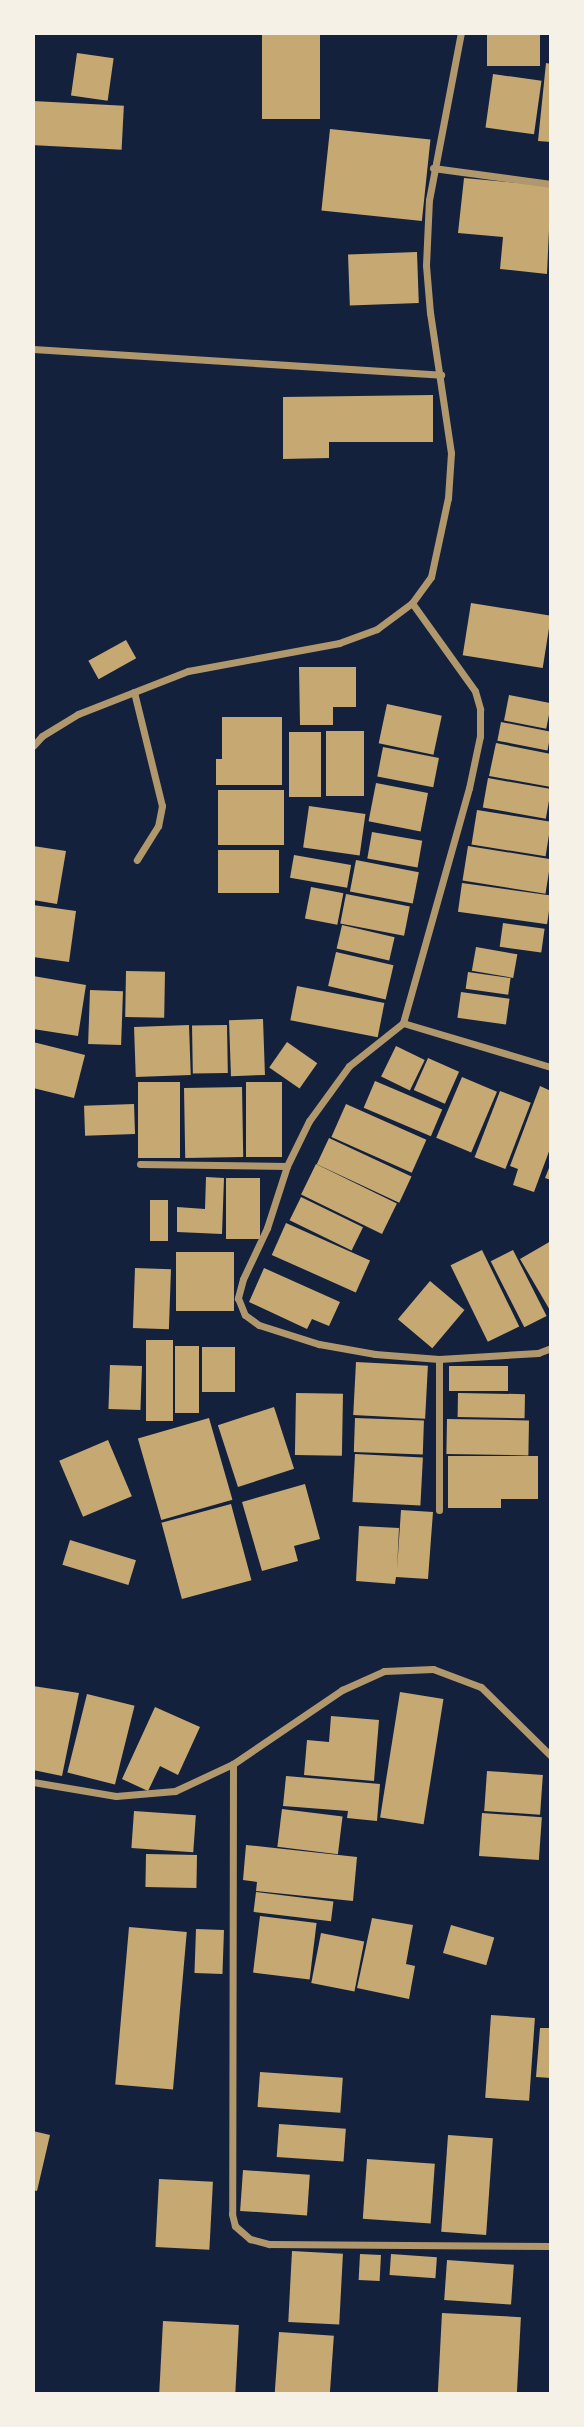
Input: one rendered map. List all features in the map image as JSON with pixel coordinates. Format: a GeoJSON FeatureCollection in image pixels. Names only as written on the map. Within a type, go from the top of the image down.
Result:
{"type":"FeatureCollection","features":[{"type":"Feature","properties":{"kind":"street"},"geometry":{"type":"LineString","coordinates":[[33,746],[42,736],[78,714],[188,671],[339,643],[377,629],[412,603],[431,577],[448,498],[451,453],[430,313],[426,265],[433,168],[461,33]]}},
{"type":"Feature","properties":{"kind":"street"},"geometry":{"type":"LineString","coordinates":[[433,168],[551,184]]}},
{"type":"Feature","properties":{"kind":"street"},"geometry":{"type":"LineString","coordinates":[[33,349],[441,375]]}},
{"type":"Feature","properties":{"kind":"street"},"geometry":{"type":"LineString","coordinates":[[412,603],[475,691],[480,709],[480,736],[470,788],[403,1023],[372,1045],[330,1088],[309,1121],[287,1166],[267,1228],[243,1279],[238,1298],[245,1315],[259,1325],[320,1344],[376,1354],[439,1359],[538,1353],[551,1348]]}},
{"type":"Feature","properties":{"kind":"street"},"geometry":{"type":"LineString","coordinates":[[134,692],[162,806],[158,826],[137,860]]}},
{"type":"Feature","properties":{"kind":"street"},"geometry":{"type":"LineString","coordinates":[[403,1023],[551,1067]]}},
{"type":"Feature","properties":{"kind":"street"},"geometry":{"type":"LineString","coordinates":[[140,1164],[287,1166]]}},
{"type":"Feature","properties":{"kind":"street"},"geometry":{"type":"LineString","coordinates":[[439,1359],[439,1510]]}},
{"type":"Feature","properties":{"kind":"street"},"geometry":{"type":"LineString","coordinates":[[33,1782],[116,1796],[175,1791],[233,1764],[342,1690],[384,1671],[433,1669],[481,1687],[551,1756]]}},
{"type":"Feature","properties":{"kind":"street"},"geometry":{"type":"LineString","coordinates":[[233,1764],[232,2214],[235,2226],[250,2239],[269,2244],[551,2246]]}},
{"type":"Feature","properties":{"kind":"building"},"geometry":{"type":"Polygon","coordinates":[[[262,33],[320,33],[320,119],[262,119],[262,33]]]}},
{"type":"Feature","properties":{"kind":"building"},"geometry":{"type":"Polygon","coordinates":[[[487,33],[540,33],[540,66],[487,66],[487,33]]]}},
{"type":"Feature","properties":{"kind":"building"},"geometry":{"type":"Polygon","coordinates":[[[77,53],[114,58],[108,101],[71,96],[77,53]]]}},
{"type":"Feature","properties":{"kind":"building"},"geometry":{"type":"Polygon","coordinates":[[[546,63],[551,64],[551,142],[538,141],[546,63]]]}},
{"type":"Feature","properties":{"kind":"building"},"geometry":{"type":"Polygon","coordinates":[[[493,74],[542,81],[534,134],[485,127],[493,74]]]}},
{"type":"Feature","properties":{"kind":"building"},"geometry":{"type":"Polygon","coordinates":[[[33,101],[124,106],[122,150],[33,145],[33,101]]]}},
{"type":"Feature","properties":{"kind":"building"},"geometry":{"type":"Polygon","coordinates":[[[330,129],[430,140],[422,221],[321,211],[330,129]]]}},
{"type":"Feature","properties":{"kind":"building"},"geometry":{"type":"Polygon","coordinates":[[[464,178],[551,186],[547,274],[500,269],[503,237],[458,233],[464,178]]]}},
{"type":"Feature","properties":{"kind":"building"},"geometry":{"type":"Polygon","coordinates":[[[417,252],[419,303],[350,305],[348,254],[417,252]]]}},
{"type":"Feature","properties":{"kind":"building"},"geometry":{"type":"Polygon","coordinates":[[[433,395],[433,442],[329,442],[329,458],[283,459],[283,397],[433,395]]]}},
{"type":"Feature","properties":{"kind":"building"},"geometry":{"type":"Polygon","coordinates":[[[471,603],[551,616],[543,668],[463,655],[471,603]]]}},
{"type":"Feature","properties":{"kind":"building"},"geometry":{"type":"Polygon","coordinates":[[[126,640],[136,658],[99,679],[88,661],[126,640]]]}},
{"type":"Feature","properties":{"kind":"building"},"geometry":{"type":"Polygon","coordinates":[[[299,667],[356,667],[356,707],[333,707],[333,725],[300,725],[299,667]]]}},
{"type":"Feature","properties":{"kind":"building"},"geometry":{"type":"Polygon","coordinates":[[[509,695],[551,703],[546,729],[504,721],[509,695]]]}},
{"type":"Feature","properties":{"kind":"building"},"geometry":{"type":"Polygon","coordinates":[[[387,704],[442,716],[433,755],[379,743],[387,704]]]}},
{"type":"Feature","properties":{"kind":"building"},"geometry":{"type":"Polygon","coordinates":[[[222,717],[282,717],[282,785],[216,785],[216,759],[222,759],[222,717]]]}},
{"type":"Feature","properties":{"kind":"building"},"geometry":{"type":"Polygon","coordinates":[[[501,722],[551,732],[547,750],[497,741],[501,722]]]}},
{"type":"Feature","properties":{"kind":"building"},"geometry":{"type":"Polygon","coordinates":[[[326,731],[364,731],[364,796],[326,796],[326,731]]]}},
{"type":"Feature","properties":{"kind":"building"},"geometry":{"type":"Polygon","coordinates":[[[289,732],[321,732],[321,797],[289,797],[289,732]]]}},
{"type":"Feature","properties":{"kind":"building"},"geometry":{"type":"Polygon","coordinates":[[[496,743],[551,754],[551,787],[489,776],[496,743]]]}},
{"type":"Feature","properties":{"kind":"building"},"geometry":{"type":"Polygon","coordinates":[[[383,747],[439,758],[433,787],[377,776],[383,747]]]}},
{"type":"Feature","properties":{"kind":"building"},"geometry":{"type":"Polygon","coordinates":[[[488,778],[551,789],[546,819],[483,808],[488,778]]]}},
{"type":"Feature","properties":{"kind":"building"},"geometry":{"type":"Polygon","coordinates":[[[376,783],[428,793],[421,831],[369,821],[376,783]]]}},
{"type":"Feature","properties":{"kind":"building"},"geometry":{"type":"Polygon","coordinates":[[[218,790],[284,790],[284,845],[218,845],[218,790]]]}},
{"type":"Feature","properties":{"kind":"building"},"geometry":{"type":"Polygon","coordinates":[[[309,806],[365,814],[360,856],[303,848],[309,806]]]}},
{"type":"Feature","properties":{"kind":"building"},"geometry":{"type":"Polygon","coordinates":[[[477,810],[551,822],[546,856],[472,845],[477,810]]]}},
{"type":"Feature","properties":{"kind":"building"},"geometry":{"type":"Polygon","coordinates":[[[372,832],[422,841],[418,867],[367,859],[372,832]]]}},
{"type":"Feature","properties":{"kind":"building"},"geometry":{"type":"Polygon","coordinates":[[[33,846],[66,851],[57,904],[33,900],[33,846]]]}},
{"type":"Feature","properties":{"kind":"building"},"geometry":{"type":"Polygon","coordinates":[[[468,846],[551,859],[545,894],[463,881],[468,846]]]}},
{"type":"Feature","properties":{"kind":"building"},"geometry":{"type":"Polygon","coordinates":[[[218,850],[279,850],[279,893],[218,893],[218,850]]]}},
{"type":"Feature","properties":{"kind":"building"},"geometry":{"type":"Polygon","coordinates":[[[294,855],[351,865],[347,888],[290,878],[294,855]]]}},
{"type":"Feature","properties":{"kind":"building"},"geometry":{"type":"Polygon","coordinates":[[[356,860],[419,872],[413,904],[350,891],[356,860]]]}},
{"type":"Feature","properties":{"kind":"building"},"geometry":{"type":"Polygon","coordinates":[[[462,883],[551,896],[547,924],[458,912],[462,883]]]}},
{"type":"Feature","properties":{"kind":"building"},"geometry":{"type":"Polygon","coordinates":[[[311,887],[343,893],[337,925],[305,918],[311,887]]]}},
{"type":"Feature","properties":{"kind":"building"},"geometry":{"type":"Polygon","coordinates":[[[346,894],[410,906],[404,936],[340,923],[346,894]]]}},
{"type":"Feature","properties":{"kind":"building"},"geometry":{"type":"Polygon","coordinates":[[[33,905],[76,911],[69,962],[33,957],[33,905]]]}},
{"type":"Feature","properties":{"kind":"building"},"geometry":{"type":"Polygon","coordinates":[[[503,923],[545,929],[541,953],[500,947],[503,923]]]}},
{"type":"Feature","properties":{"kind":"building"},"geometry":{"type":"Polygon","coordinates":[[[342,925],[395,937],[389,961],[337,948],[342,925]]]}},
{"type":"Feature","properties":{"kind":"building"},"geometry":{"type":"Polygon","coordinates":[[[476,947],[517,954],[513,978],[472,971],[476,947]]]}},
{"type":"Feature","properties":{"kind":"building"},"geometry":{"type":"Polygon","coordinates":[[[336,952],[393,965],[386,999],[328,986],[336,952]]]}},
{"type":"Feature","properties":{"kind":"building"},"geometry":{"type":"Polygon","coordinates":[[[126,971],[165,972],[164,1018],[125,1017],[126,971]]]}},
{"type":"Feature","properties":{"kind":"building"},"geometry":{"type":"Polygon","coordinates":[[[468,972],[511,978],[508,995],[466,989],[468,972]]]}},
{"type":"Feature","properties":{"kind":"building"},"geometry":{"type":"Polygon","coordinates":[[[33,976],[86,985],[78,1036],[33,1029],[33,976]]]}},
{"type":"Feature","properties":{"kind":"building"},"geometry":{"type":"Polygon","coordinates":[[[297,986],[384,1003],[378,1037],[290,1020],[297,986]]]}},
{"type":"Feature","properties":{"kind":"building"},"geometry":{"type":"Polygon","coordinates":[[[90,990],[123,991],[121,1045],[88,1044],[90,990]]]}},
{"type":"Feature","properties":{"kind":"building"},"geometry":{"type":"Polygon","coordinates":[[[461,992],[510,999],[506,1025],[457,1018],[461,992]]]}},
{"type":"Feature","properties":{"kind":"building"},"geometry":{"type":"Polygon","coordinates":[[[263,1019],[265,1075],[231,1076],[229,1020],[263,1019]]]}},
{"type":"Feature","properties":{"kind":"building"},"geometry":{"type":"Polygon","coordinates":[[[189,1025],[191,1075],[136,1077],[134,1027],[189,1025]]]}},
{"type":"Feature","properties":{"kind":"building"},"geometry":{"type":"Polygon","coordinates":[[[227,1025],[228,1073],[193,1074],[192,1026],[227,1025]]]}},
{"type":"Feature","properties":{"kind":"building"},"geometry":{"type":"Polygon","coordinates":[[[33,1042],[85,1055],[74,1098],[33,1088],[33,1042]]]}},
{"type":"Feature","properties":{"kind":"building"},"geometry":{"type":"Polygon","coordinates":[[[287,1042],[317,1063],[300,1089],[269,1067],[287,1042]]]}},
{"type":"Feature","properties":{"kind":"building"},"geometry":{"type":"Polygon","coordinates":[[[396,1046],[425,1060],[410,1091],[381,1077],[396,1046]]]}},
{"type":"Feature","properties":{"kind":"building"},"geometry":{"type":"Polygon","coordinates":[[[428,1058],[459,1072],[445,1104],[414,1090],[428,1058]]]}},
{"type":"Feature","properties":{"kind":"building"},"geometry":{"type":"Polygon","coordinates":[[[462,1077],[497,1092],[471,1153],[436,1138],[462,1077]]]}},
{"type":"Feature","properties":{"kind":"building"},"geometry":{"type":"Polygon","coordinates":[[[375,1081],[442,1110],[431,1136],[364,1108],[375,1081]]]}},
{"type":"Feature","properties":{"kind":"building"},"geometry":{"type":"Polygon","coordinates":[[[138,1082],[180,1082],[180,1158],[138,1158],[138,1082]]]}},
{"type":"Feature","properties":{"kind":"building"},"geometry":{"type":"Polygon","coordinates":[[[246,1082],[282,1082],[282,1157],[246,1157],[246,1082]]]}},
{"type":"Feature","properties":{"kind":"building"},"geometry":{"type":"Polygon","coordinates":[[[540,1086],[551,1091],[551,1146],[534,1192],[513,1185],[518,1169],[510,1166],[540,1086]]]}},
{"type":"Feature","properties":{"kind":"building"},"geometry":{"type":"Polygon","coordinates":[[[242,1087],[243,1157],[185,1158],[184,1088],[242,1087]]]}},
{"type":"Feature","properties":{"kind":"building"},"geometry":{"type":"Polygon","coordinates":[[[500,1091],[531,1103],[505,1169],[475,1157],[500,1091]]]}},
{"type":"Feature","properties":{"kind":"building"},"geometry":{"type":"Polygon","coordinates":[[[134,1104],[135,1134],[85,1136],[84,1106],[134,1104]]]}},
{"type":"Feature","properties":{"kind":"building"},"geometry":{"type":"Polygon","coordinates":[[[346,1104],[426,1140],[412,1173],[331,1137],[346,1104]]]}},
{"type":"Feature","properties":{"kind":"building"},"geometry":{"type":"Polygon","coordinates":[[[329,1138],[411,1176],[399,1203],[317,1164],[329,1138]]]}},
{"type":"Feature","properties":{"kind":"building"},"geometry":{"type":"Polygon","coordinates":[[[551,1163],[551,1180],[545,1178],[551,1163]]]}},
{"type":"Feature","properties":{"kind":"building"},"geometry":{"type":"Polygon","coordinates":[[[316,1164],[397,1203],[382,1234],[301,1195],[316,1164]]]}},
{"type":"Feature","properties":{"kind":"building"},"geometry":{"type":"Polygon","coordinates":[[[206,1177],[224,1178],[222,1234],[177,1232],[177,1207],[205,1209],[206,1177]]]}},
{"type":"Feature","properties":{"kind":"building"},"geometry":{"type":"Polygon","coordinates":[[[226,1178],[260,1178],[260,1239],[226,1239],[226,1178]]]}},
{"type":"Feature","properties":{"kind":"building"},"geometry":{"type":"Polygon","coordinates":[[[301,1197],[363,1227],[352,1251],[290,1220],[301,1197]]]}},
{"type":"Feature","properties":{"kind":"building"},"geometry":{"type":"Polygon","coordinates":[[[150,1200],[168,1200],[168,1241],[150,1241],[150,1200]]]}},
{"type":"Feature","properties":{"kind":"building"},"geometry":{"type":"Polygon","coordinates":[[[286,1223],[370,1260],[356,1292],[272,1255],[286,1223]]]}},
{"type":"Feature","properties":{"kind":"building"},"geometry":{"type":"Polygon","coordinates":[[[551,1241],[551,1312],[520,1259],[551,1241]]]}},
{"type":"Feature","properties":{"kind":"building"},"geometry":{"type":"Polygon","coordinates":[[[482,1250],[519,1326],[488,1342],[451,1265],[482,1250]]]}},
{"type":"Feature","properties":{"kind":"building"},"geometry":{"type":"Polygon","coordinates":[[[513,1250],[547,1316],[524,1327],[491,1261],[513,1250]]]}},
{"type":"Feature","properties":{"kind":"building"},"geometry":{"type":"Polygon","coordinates":[[[176,1252],[234,1252],[234,1311],[176,1311],[176,1252]]]}},
{"type":"Feature","properties":{"kind":"building"},"geometry":{"type":"Polygon","coordinates":[[[135,1268],[171,1269],[169,1329],[133,1328],[135,1268]]]}},
{"type":"Feature","properties":{"kind":"building"},"geometry":{"type":"Polygon","coordinates":[[[264,1268],[340,1302],[329,1326],[312,1319],[307,1329],[249,1302],[264,1268]]]}},
{"type":"Feature","properties":{"kind":"building"},"geometry":{"type":"Polygon","coordinates":[[[430,1281],[464,1310],[432,1348],[398,1319],[430,1281]]]}},
{"type":"Feature","properties":{"kind":"building"},"geometry":{"type":"Polygon","coordinates":[[[146,1340],[173,1340],[173,1421],[146,1421],[146,1340]]]}},
{"type":"Feature","properties":{"kind":"building"},"geometry":{"type":"Polygon","coordinates":[[[175,1346],[199,1346],[199,1413],[175,1413],[175,1346]]]}},
{"type":"Feature","properties":{"kind":"building"},"geometry":{"type":"Polygon","coordinates":[[[202,1347],[235,1347],[235,1392],[202,1392],[202,1347]]]}},
{"type":"Feature","properties":{"kind":"building"},"geometry":{"type":"Polygon","coordinates":[[[356,1362],[428,1366],[425,1419],[353,1415],[356,1362]]]}},
{"type":"Feature","properties":{"kind":"building"},"geometry":{"type":"Polygon","coordinates":[[[110,1365],[142,1366],[140,1410],[108,1409],[110,1365]]]}},
{"type":"Feature","properties":{"kind":"building"},"geometry":{"type":"Polygon","coordinates":[[[449,1366],[508,1366],[508,1391],[449,1391],[449,1366]]]}},
{"type":"Feature","properties":{"kind":"building"},"geometry":{"type":"Polygon","coordinates":[[[296,1393],[343,1394],[342,1456],[295,1455],[296,1393]]]}},
{"type":"Feature","properties":{"kind":"building"},"geometry":{"type":"Polygon","coordinates":[[[458,1393],[525,1394],[525,1418],[458,1417],[458,1393]]]}},
{"type":"Feature","properties":{"kind":"building"},"geometry":{"type":"Polygon","coordinates":[[[274,1407],[294,1469],[238,1487],[218,1425],[274,1407]]]}},
{"type":"Feature","properties":{"kind":"building"},"geometry":{"type":"Polygon","coordinates":[[[209,1418],[232,1500],[161,1520],[138,1438],[209,1418]]]}},
{"type":"Feature","properties":{"kind":"building"},"geometry":{"type":"Polygon","coordinates":[[[355,1418],[424,1420],[423,1454],[354,1452],[355,1418]]]}},
{"type":"Feature","properties":{"kind":"building"},"geometry":{"type":"Polygon","coordinates":[[[447,1419],[529,1420],[528,1455],[446,1454],[447,1419]]]}},
{"type":"Feature","properties":{"kind":"building"},"geometry":{"type":"Polygon","coordinates":[[[108,1440],[132,1496],[83,1517],[59,1461],[108,1440]]]}},
{"type":"Feature","properties":{"kind":"building"},"geometry":{"type":"Polygon","coordinates":[[[355,1454],[423,1458],[420,1505],[352,1502],[355,1454]]]}},
{"type":"Feature","properties":{"kind":"building"},"geometry":{"type":"Polygon","coordinates":[[[448,1456],[538,1456],[538,1499],[501,1499],[501,1508],[448,1508],[448,1456]]]}},
{"type":"Feature","properties":{"kind":"building"},"geometry":{"type":"Polygon","coordinates":[[[305,1484],[320,1539],[294,1546],[298,1561],[262,1571],[242,1502],[305,1484]]]}},
{"type":"Feature","properties":{"kind":"building"},"geometry":{"type":"Polygon","coordinates":[[[231,1504],[251,1580],[182,1599],[161,1523],[231,1504]]]}},
{"type":"Feature","properties":{"kind":"building"},"geometry":{"type":"Polygon","coordinates":[[[401,1510],[433,1512],[428,1579],[396,1577],[395,1584],[356,1581],[359,1526],[399,1528],[397,1570],[401,1510]]]}},
{"type":"Feature","properties":{"kind":"building"},"geometry":{"type":"Polygon","coordinates":[[[70,1540],[136,1560],[128,1585],[62,1565],[70,1540]]]}},
{"type":"Feature","properties":{"kind":"building"},"geometry":{"type":"Polygon","coordinates":[[[33,1686],[79,1693],[62,1776],[33,1770],[33,1686]]]}},
{"type":"Feature","properties":{"kind":"building"},"geometry":{"type":"Polygon","coordinates":[[[400,1692],[443,1699],[424,1824],[380,1817],[400,1692]]]}},
{"type":"Feature","properties":{"kind":"building"},"geometry":{"type":"Polygon","coordinates":[[[87,1694],[135,1706],[115,1784],[67,1773],[87,1694]]]}},
{"type":"Feature","properties":{"kind":"building"},"geometry":{"type":"Polygon","coordinates":[[[155,1707],[200,1727],[178,1775],[160,1766],[148,1791],[122,1779],[155,1707]]]}},
{"type":"Feature","properties":{"kind":"building"},"geometry":{"type":"Polygon","coordinates":[[[331,1716],[379,1720],[374,1781],[304,1775],[307,1740],[329,1742],[331,1716]]]}},
{"type":"Feature","properties":{"kind":"building"},"geometry":{"type":"Polygon","coordinates":[[[487,1771],[543,1775],[540,1815],[484,1811],[487,1771]]]}},
{"type":"Feature","properties":{"kind":"building"},"geometry":{"type":"Polygon","coordinates":[[[286,1776],[380,1784],[377,1821],[347,1818],[348,1811],[283,1806],[286,1776]]]}},
{"type":"Feature","properties":{"kind":"building"},"geometry":{"type":"Polygon","coordinates":[[[282,1809],[343,1816],[338,1854],[277,1847],[282,1809]]]}},
{"type":"Feature","properties":{"kind":"building"},"geometry":{"type":"Polygon","coordinates":[[[134,1811],[196,1815],[193,1852],[131,1848],[134,1811]]]}},
{"type":"Feature","properties":{"kind":"building"},"geometry":{"type":"Polygon","coordinates":[[[482,1813],[542,1817],[539,1860],[479,1856],[482,1813]]]}},
{"type":"Feature","properties":{"kind":"building"},"geometry":{"type":"Polygon","coordinates":[[[246,1845],[357,1857],[353,1901],[256,1891],[257,1882],[243,1880],[246,1845]]]}},
{"type":"Feature","properties":{"kind":"building"},"geometry":{"type":"Polygon","coordinates":[[[146,1854],[197,1855],[196,1888],[145,1887],[146,1854]]]}},
{"type":"Feature","properties":{"kind":"building"},"geometry":{"type":"Polygon","coordinates":[[[256,1892],[333,1902],[331,1921],[254,1912],[256,1892]]]}},
{"type":"Feature","properties":{"kind":"building"},"geometry":{"type":"Polygon","coordinates":[[[260,1916],[317,1923],[310,1980],[253,1973],[260,1916]]]}},
{"type":"Feature","properties":{"kind":"building"},"geometry":{"type":"Polygon","coordinates":[[[372,1918],[413,1925],[406,1964],[415,1966],[409,1999],[357,1988],[372,1918]]]}},
{"type":"Feature","properties":{"kind":"building"},"geometry":{"type":"Polygon","coordinates":[[[451,1925],[494,1937],[486,1965],[443,1953],[451,1925]]]}},
{"type":"Feature","properties":{"kind":"building"},"geometry":{"type":"Polygon","coordinates":[[[129,1927],[187,1932],[173,2089],[115,2084],[129,1927]]]}},
{"type":"Feature","properties":{"kind":"building"},"geometry":{"type":"Polygon","coordinates":[[[196,1929],[224,1930],[222,1974],[194,1973],[196,1929]]]}},
{"type":"Feature","properties":{"kind":"building"},"geometry":{"type":"Polygon","coordinates":[[[321,1933],[364,1941],[354,1991],[311,1983],[321,1933]]]}},
{"type":"Feature","properties":{"kind":"building"},"geometry":{"type":"Polygon","coordinates":[[[491,2015],[535,2018],[529,2101],[485,2098],[491,2015]]]}},
{"type":"Feature","properties":{"kind":"building"},"geometry":{"type":"Polygon","coordinates":[[[540,2028],[551,2028],[551,2078],[536,2077],[540,2028]]]}},
{"type":"Feature","properties":{"kind":"building"},"geometry":{"type":"Polygon","coordinates":[[[260,2072],[343,2078],[340,2113],[258,2107],[260,2072]]]}},
{"type":"Feature","properties":{"kind":"building"},"geometry":{"type":"Polygon","coordinates":[[[279,2124],[346,2129],[344,2162],[277,2157],[279,2124]]]}},
{"type":"Feature","properties":{"kind":"building"},"geometry":{"type":"Polygon","coordinates":[[[33,2131],[50,2135],[37,2191],[33,2190],[33,2131]]]}},
{"type":"Feature","properties":{"kind":"building"},"geometry":{"type":"Polygon","coordinates":[[[448,2135],[493,2138],[486,2235],[441,2232],[448,2135]]]}},
{"type":"Feature","properties":{"kind":"building"},"geometry":{"type":"Polygon","coordinates":[[[367,2159],[435,2164],[431,2224],[363,2219],[367,2159]]]}},
{"type":"Feature","properties":{"kind":"building"},"geometry":{"type":"Polygon","coordinates":[[[243,2170],[310,2175],[307,2216],[240,2211],[243,2170]]]}},
{"type":"Feature","properties":{"kind":"building"},"geometry":{"type":"Polygon","coordinates":[[[159,2179],[213,2182],[209,2250],[155,2247],[159,2179]]]}},
{"type":"Feature","properties":{"kind":"building"},"geometry":{"type":"Polygon","coordinates":[[[292,2251],[343,2254],[339,2325],[288,2322],[292,2251]]]}},
{"type":"Feature","properties":{"kind":"building"},"geometry":{"type":"Polygon","coordinates":[[[360,2254],[381,2255],[380,2281],[359,2280],[360,2254]]]}},
{"type":"Feature","properties":{"kind":"building"},"geometry":{"type":"Polygon","coordinates":[[[391,2254],[437,2257],[435,2278],[390,2275],[391,2254]]]}},
{"type":"Feature","properties":{"kind":"building"},"geometry":{"type":"Polygon","coordinates":[[[447,2260],[514,2265],[511,2305],[444,2300],[447,2260]]]}},
{"type":"Feature","properties":{"kind":"building"},"geometry":{"type":"Polygon","coordinates":[[[442,2313],[521,2317],[517,2394],[438,2394],[442,2313]]]}},
{"type":"Feature","properties":{"kind":"building"},"geometry":{"type":"Polygon","coordinates":[[[163,2321],[239,2325],[235,2394],[159,2394],[163,2321]]]}},
{"type":"Feature","properties":{"kind":"building"},"geometry":{"type":"Polygon","coordinates":[[[279,2332],[334,2336],[330,2394],[275,2394],[279,2332]]]}}]}
